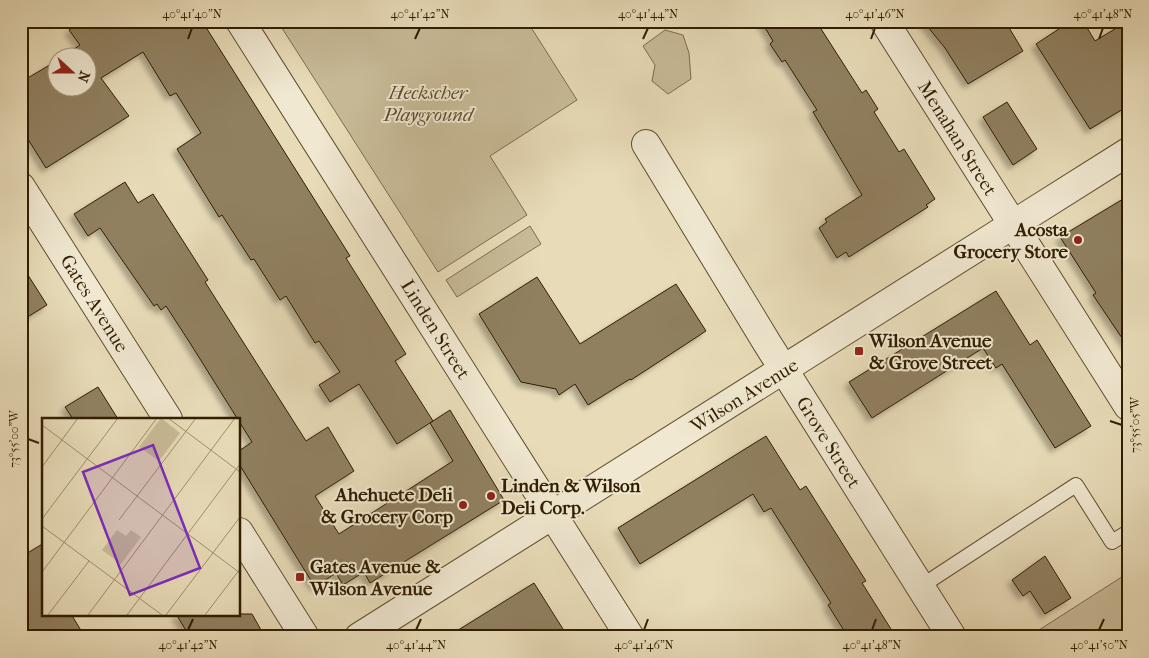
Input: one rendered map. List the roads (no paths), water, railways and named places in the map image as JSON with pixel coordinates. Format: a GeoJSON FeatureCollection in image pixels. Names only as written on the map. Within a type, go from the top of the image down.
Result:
{"type":"FeatureCollection","features":[{"type":"Feature","properties":{"kind":"street","name":"Linden Street"},"geometry":{"type":"LineString","coordinates":[[240,21],[554,514],[630,637]]}},
{"type":"Feature","properties":{"kind":"street","name":"Menahan Street"},"geometry":{"type":"LineString","coordinates":[[884,21],[1128,406]]}},
{"type":"Feature","properties":{"kind":"street","name":"Grove Street"},"geometry":{"type":"LineString","coordinates":[[646,144],[784,370],[952,637]]}},
{"type":"Feature","properties":{"kind":"street","name":"Wilson Avenue"},"geometry":{"type":"LineString","coordinates":[[359,637],[1128,152]]}},
{"type":"Feature","properties":{"kind":"street","name":"Gates Avenue"},"geometry":{"type":"LineString","coordinates":[[21,186],[167,418]]}},
{"type":"Feature","properties":{"kind":"street"},"geometry":{"type":"LineString","coordinates":[[240,534],[305,637]]}},
{"type":"Feature","properties":{"kind":"lane"},"geometry":{"type":"LineString","coordinates":[[920,587],[1076,485],[1112,542],[1128,532]]}},
{"type":"Feature","properties":{"kind":"place","name":"Acosta Grocery Store"},"geometry":{"type":"Point","coordinates":[1078,240]}},
{"type":"Feature","properties":{"kind":"place","name":"Wilson Avenue & Grove Street"},"geometry":{"type":"Point","coordinates":[859,351]}},
{"type":"Feature","properties":{"kind":"place","name":"Linden & Wilson Deli Corp."},"geometry":{"type":"Point","coordinates":[491,496]}},
{"type":"Feature","properties":{"kind":"place","name":"Ahehuete Deli & Grocery Corp"},"geometry":{"type":"Point","coordinates":[463,505]}},
{"type":"Feature","properties":{"kind":"place","name":"Gates Avenue & Wilson Avenue"},"geometry":{"type":"Point","coordinates":[300,577]}},
{"type":"Feature","properties":{"kind":"park label","name":"Heckscher Playground"},"geometry":{"type":"Point","coordinates":[428,103]}}]}
